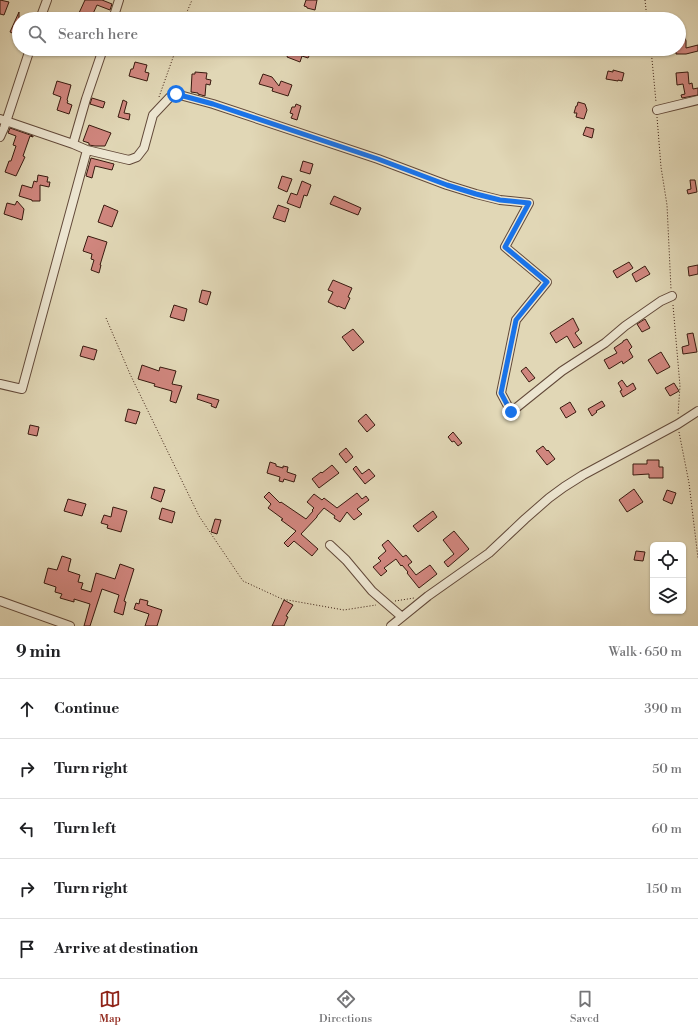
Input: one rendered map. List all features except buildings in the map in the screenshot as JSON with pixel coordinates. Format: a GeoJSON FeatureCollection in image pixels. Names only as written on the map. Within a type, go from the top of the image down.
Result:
{"type":"FeatureCollection","features":[{"type":"Feature","properties":{"kind":"street"},"geometry":{"type":"LineString","coordinates":[[43,12],[47,0]]}},
{"type":"Feature","properties":{"kind":"street"},"geometry":{"type":"LineString","coordinates":[[115,12],[119,0]]}},
{"type":"Feature","properties":{"kind":"street"},"geometry":{"type":"LineString","coordinates":[[0,136],[3,120],[27,56]]}},
{"type":"Feature","properties":{"kind":"street"},"geometry":{"type":"LineString","coordinates":[[73,144],[101,56]]}},
{"type":"Feature","properties":{"kind":"street"},"geometry":{"type":"LineString","coordinates":[[3,120],[87,150],[129,160],[137,157],[144,148],[153,115],[170,97],[176,94],[213,104],[378,159],[454,188],[494,198],[529,203],[505,247],[547,282],[516,320],[501,393],[511,412],[562,371],[604,343],[625,326],[672,296]]}},
{"type":"Feature","properties":{"kind":"street"},"geometry":{"type":"LineString","coordinates":[[657,110],[698,100]]}},
{"type":"Feature","properties":{"kind":"street"},"geometry":{"type":"LineString","coordinates":[[0,384],[22,389],[87,150]]}},
{"type":"Feature","properties":{"kind":"street"},"geometry":{"type":"LineString","coordinates":[[391,626],[428,596],[489,554],[525,519],[564,487],[583,475],[678,424],[698,411]]}},
{"type":"Feature","properties":{"kind":"street"},"geometry":{"type":"LineString","coordinates":[[330,545],[346,560],[372,591],[402,617]]}},
{"type":"Feature","properties":{"kind":"street"},"geometry":{"type":"LineString","coordinates":[[0,602],[70,626]]}},
{"type":"Feature","properties":{"kind":"path"},"geometry":{"type":"LineString","coordinates":[[187,12],[192,0]]}},
{"type":"Feature","properties":{"kind":"path"},"geometry":{"type":"LineString","coordinates":[[645,0],[647,12]]}},
{"type":"Feature","properties":{"kind":"path"},"geometry":{"type":"LineString","coordinates":[[158,100],[174,56]]}},
{"type":"Feature","properties":{"kind":"path"},"geometry":{"type":"LineString","coordinates":[[106,318],[134,381],[199,516],[243,581],[282,599],[344,610],[375,605]]}},
{"type":"Feature","properties":{"kind":"path"},"geometry":{"type":"LineString","coordinates":[[390,602],[428,596]]}},
{"type":"Feature","properties":{"kind":"route"},"geometry":{"type":"LineString","coordinates":[[176,94],[213,104],[378,159],[447,185],[476,194],[500,200],[529,203],[505,247],[547,282],[516,320],[501,393],[511,412]]}}]}
